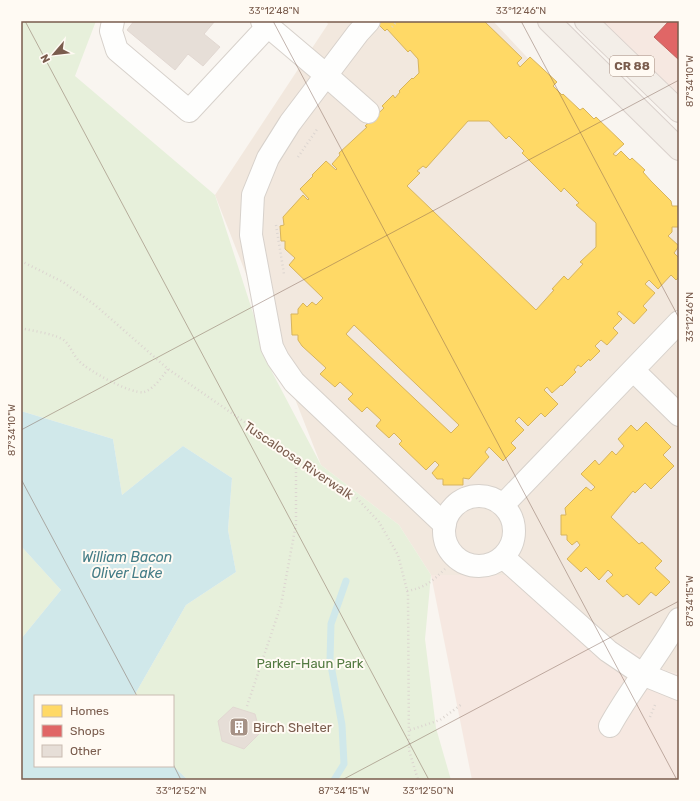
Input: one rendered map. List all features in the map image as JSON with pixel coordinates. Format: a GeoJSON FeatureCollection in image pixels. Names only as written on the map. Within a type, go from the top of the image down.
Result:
{"type":"FeatureCollection","features":[{"type":"Feature","properties":{"kind":"main road"},"geometry":{"type":"LineString","coordinates":[[549,21],[679,149]]}},
{"type":"Feature","properties":{"kind":"main road","name":"CR 88"},"geometry":{"type":"LineString","coordinates":[[586,21],[679,111]]}},
{"type":"Feature","properties":{"kind":"street"},"geometry":{"type":"LineString","coordinates":[[113,21],[111,31],[117,50],[189,111],[265,24],[368,112]]}},
{"type":"Feature","properties":{"kind":"street"},"geometry":{"type":"LineString","coordinates":[[370,21],[358,33],[290,123],[268,158],[253,195],[251,235],[272,347],[278,359],[294,382],[445,524]]}},
{"type":"Feature","properties":{"kind":"street"},"geometry":{"type":"LineString","coordinates":[[504,505],[679,322]]}},
{"type":"Feature","properties":{"kind":"street"},"geometry":{"type":"LineString","coordinates":[[632,370],[679,415]]}},
{"type":"Feature","properties":{"kind":"street"},"geometry":{"type":"LineString","coordinates":[[482,495],[494,498],[504,505],[511,515],[514,526],[514,538],[510,549],[503,557],[493,563],[482,566],[471,565],[452,553],[446,544],[444,533],[445,524],[451,510],[459,501],[470,496],[482,495]]}},
{"type":"Feature","properties":{"kind":"street"},"geometry":{"type":"LineString","coordinates":[[503,557],[608,651],[642,674],[679,689]]}},
{"type":"Feature","properties":{"kind":"street"},"geometry":{"type":"LineString","coordinates":[[610,726],[642,674],[666,642],[679,619]]}},
{"type":"Feature","properties":{"kind":"path"},"geometry":{"type":"LineString","coordinates":[[296,161],[320,124]]}},
{"type":"Feature","properties":{"kind":"path"},"geometry":{"type":"LineString","coordinates":[[276,223],[284,274]]}},
{"type":"Feature","properties":{"kind":"path","name":"Tuscaloosa Riverwalk"},"geometry":{"type":"LineString","coordinates":[[21,261],[63,282],[95,305],[168,369],[354,495],[379,522],[398,555],[407,591],[410,730],[409,750],[418,780]]}},
{"type":"Feature","properties":{"kind":"path"},"geometry":{"type":"LineString","coordinates":[[21,328],[57,337],[64,341],[79,361],[88,369],[135,392],[144,392],[152,387],[168,369]]}},
{"type":"Feature","properties":{"kind":"path"},"geometry":{"type":"LineString","coordinates":[[246,706],[281,605],[296,524],[296,457]]}},
{"type":"Feature","properties":{"kind":"path"},"geometry":{"type":"LineString","coordinates":[[407,591],[428,584],[445,569]]}},
{"type":"Feature","properties":{"kind":"path"},"geometry":{"type":"LineString","coordinates":[[650,717],[658,699]]}},
{"type":"Feature","properties":{"kind":"path"},"geometry":{"type":"LineString","coordinates":[[410,730],[440,720],[462,704]]}},
{"type":"Feature","properties":{"kind":"shaded area"},"geometry":{"type":"Polygon","coordinates":[[[326,21],[493,21],[679,219],[679,674],[666,671],[594,629],[513,575],[431,575],[399,525],[321,465],[215,195],[328,24],[326,21]]]}},
{"type":"Feature","properties":{"kind":"shaded area"},"geometry":{"type":"Polygon","coordinates":[[[599,21],[679,21],[679,97],[599,21]]]}},
{"type":"Feature","properties":{"kind":"shaded area"},"geometry":{"type":"Polygon","coordinates":[[[431,575],[513,575],[594,629],[666,671],[679,674],[679,780],[472,780],[431,575]]]}},
{"type":"Feature","properties":{"kind":"green space","name":"Parker-Haun Park"},"geometry":{"type":"Polygon","coordinates":[[[21,21],[96,21],[75,76],[215,195],[272,372],[321,465],[399,525],[431,575],[425,639],[436,728],[451,780],[188,780],[174,767],[174,695],[135,695],[186,605],[236,572],[228,530],[232,478],[183,446],[122,495],[113,439],[21,411],[21,21]]]}},
{"type":"Feature","properties":{"kind":"green space"},"geometry":{"type":"Polygon","coordinates":[[[21,546],[61,590],[21,639],[21,546]]]}},
{"type":"Feature","properties":{"kind":"water","name":"William Bacon Oliver Lake"},"geometry":{"type":"Polygon","coordinates":[[[21,411],[113,439],[122,495],[183,446],[232,478],[228,530],[236,572],[186,605],[135,695],[34,695],[34,767],[174,767],[188,780],[21,780],[21,639],[61,590],[21,546],[21,411]]]}},
{"type":"Feature","properties":{"kind":"building: Homes"},"geometry":{"type":"Polygon","coordinates":[[[375,21],[484,21],[522,58],[517,63],[520,67],[530,57],[557,82],[553,86],[562,95],[563,94],[580,110],[583,108],[594,119],[596,117],[624,144],[613,154],[616,156],[621,151],[630,160],[632,158],[645,170],[643,172],[671,201],[672,206],[678,206],[679,227],[672,227],[672,232],[668,236],[679,246],[674,253],[679,258],[679,277],[676,280],[671,275],[658,289],[649,280],[645,284],[655,293],[643,306],[647,310],[634,324],[619,311],[617,314],[622,319],[613,328],[618,333],[607,345],[601,340],[595,346],[600,351],[590,361],[589,359],[581,367],[578,365],[574,370],[576,372],[562,386],[561,385],[552,393],[547,387],[544,390],[558,404],[545,417],[541,413],[528,426],[519,417],[515,421],[524,430],[511,443],[516,448],[503,461],[489,447],[485,452],[489,457],[469,479],[463,478],[463,485],[443,485],[443,479],[437,479],[432,473],[439,465],[435,461],[426,470],[399,444],[402,441],[394,433],[389,438],[376,426],[381,420],[367,407],[362,412],[348,399],[353,394],[340,382],[335,387],[320,374],[326,368],[302,346],[298,340],[298,335],[292,335],[291,314],[298,314],[298,309],[303,303],[307,307],[312,302],[316,305],[323,298],[289,265],[295,258],[285,249],[285,241],[281,241],[280,226],[284,225],[283,217],[303,195],[308,200],[309,199],[300,189],[313,176],[312,175],[326,161],[336,170],[337,169],[332,164],[340,155],[339,153],[367,127],[365,126],[384,108],[382,106],[393,95],[395,98],[400,92],[399,91],[419,73],[418,59],[410,50],[408,52],[387,29],[385,31],[375,21]],[[468,121],[426,168],[423,166],[417,171],[420,173],[407,186],[536,310],[564,276],[568,280],[583,264],[580,262],[596,247],[596,223],[576,205],[579,203],[564,188],[561,192],[522,153],[524,151],[509,136],[506,139],[489,121],[468,121]],[[354,325],[346,334],[451,433],[459,425],[354,325]]]}},
{"type":"Feature","properties":{"kind":"building: Homes"},"geometry":{"type":"Polygon","coordinates":[[[646,422],[671,447],[663,455],[674,466],[651,489],[645,483],[635,493],[633,491],[611,517],[639,544],[642,542],[662,561],[655,568],[670,582],[656,596],[651,592],[639,605],[627,594],[623,597],[606,581],[613,575],[608,570],[599,580],[586,567],[581,572],[567,559],[580,545],[577,541],[572,545],[567,540],[567,535],[561,535],[561,515],[566,515],[565,508],[586,487],[591,491],[595,487],[581,474],[595,460],[599,465],[612,451],[616,455],[624,446],[618,439],[631,425],[637,431],[646,422]]]}},
{"type":"Feature","properties":{"kind":"building: Shops"},"geometry":{"type":"Polygon","coordinates":[[[669,21],[679,21],[679,60],[654,37],[669,21]]]}},
{"type":"Feature","properties":{"kind":"building: Other"},"geometry":{"type":"Polygon","coordinates":[[[134,21],[215,21],[204,34],[220,47],[203,66],[188,54],[175,70],[127,30],[134,21]]]}},
{"type":"Feature","properties":{"kind":"building: Other","name":"Birch Shelter"},"geometry":{"type":"Polygon","coordinates":[[[233,707],[255,714],[260,733],[244,749],[222,741],[218,721],[233,707]]]}},
{"type":"Feature","properties":{"kind":"waterway"},"geometry":{"type":"LineString","coordinates":[[334,780],[344,764],[342,725],[330,660],[331,624],[346,581]]}},
{"type":"Feature","properties":{"kind":"place","name":"Birch Shelter"},"geometry":{"type":"Point","coordinates":[239,727]}}]}
